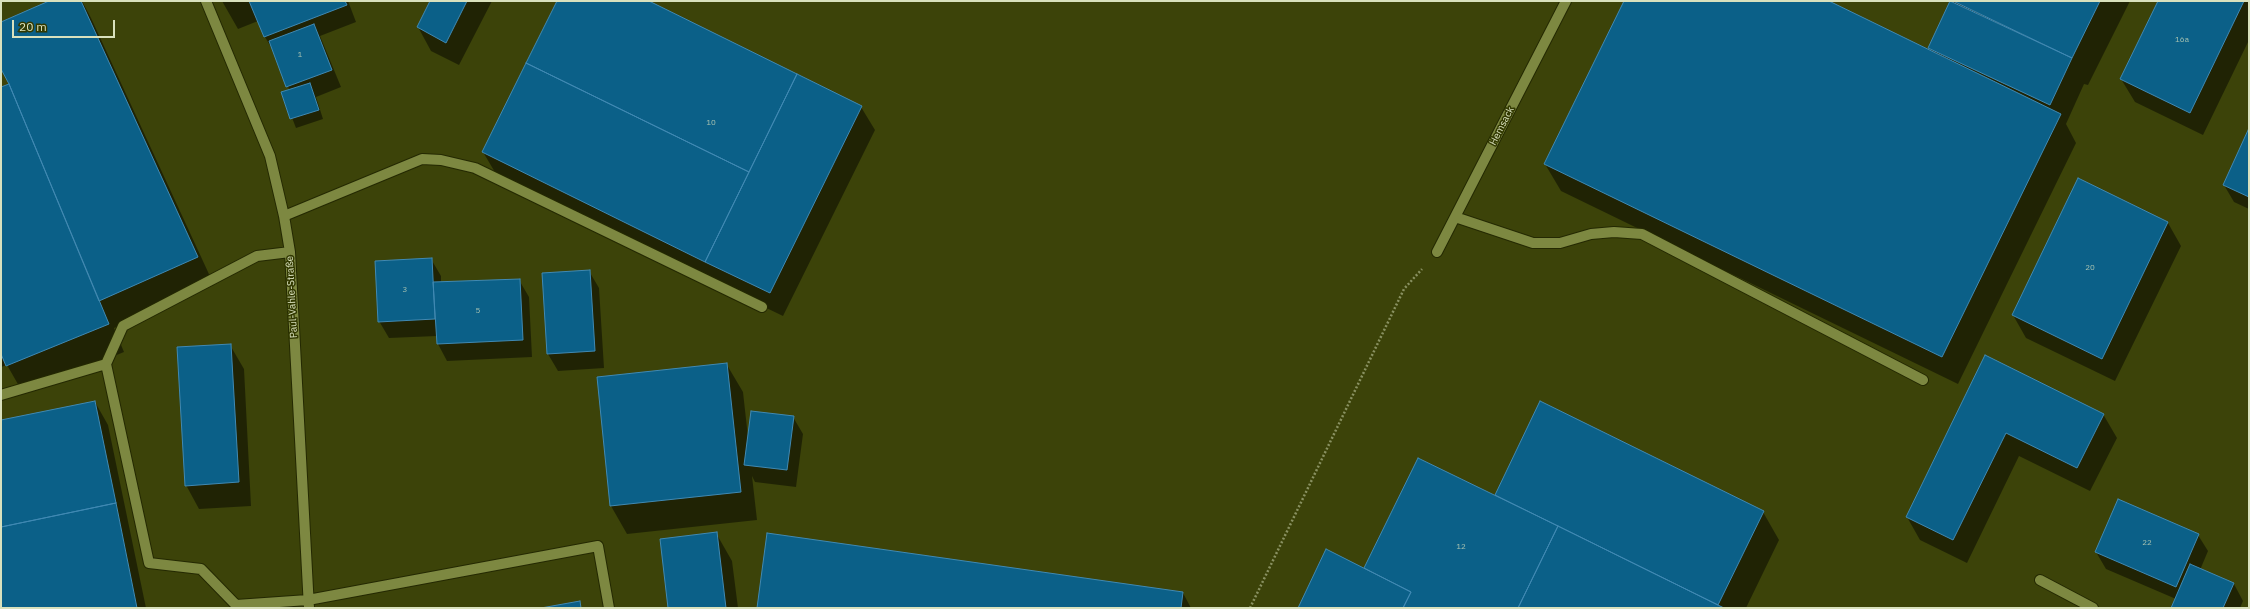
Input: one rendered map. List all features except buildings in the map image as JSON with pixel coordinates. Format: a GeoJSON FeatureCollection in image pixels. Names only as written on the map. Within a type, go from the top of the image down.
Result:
{"type":"FeatureCollection","features":[{"type":"Feature","properties":{"kind":"street","name":"Paul-Vahle-Straße"},"geometry":{"type":"LineString","coordinates":[[206,1],[270,156],[284,216],[290,252],[308,604]]}},
{"type":"Feature","properties":{"kind":"street","name":"Hemsack"},"geometry":{"type":"LineString","coordinates":[[1437,252],[1566,1]]}},
{"type":"Feature","properties":{"kind":"street"},"geometry":{"type":"LineString","coordinates":[[284,216],[422,159],[441,160],[475,168],[762,307]]}},
{"type":"Feature","properties":{"kind":"street"},"geometry":{"type":"LineString","coordinates":[[1455,217],[1533,243],[1560,243],[1591,234],[1614,232],[1642,234],[1923,380]]}},
{"type":"Feature","properties":{"kind":"street"},"geometry":{"type":"LineString","coordinates":[[290,252],[257,256],[123,326],[106,364],[149,563],[201,569],[236,605],[308,604],[598,546],[609,608]]}},
{"type":"Feature","properties":{"kind":"street"},"geometry":{"type":"LineString","coordinates":[[1,395],[106,364]]}},
{"type":"Feature","properties":{"kind":"street"},"geometry":{"type":"LineString","coordinates":[[2040,580],[2093,608]]}},
{"type":"Feature","properties":{"kind":"path"},"geometry":{"type":"LineString","coordinates":[[1250,608],[1404,289],[1437,252]]}}]}
